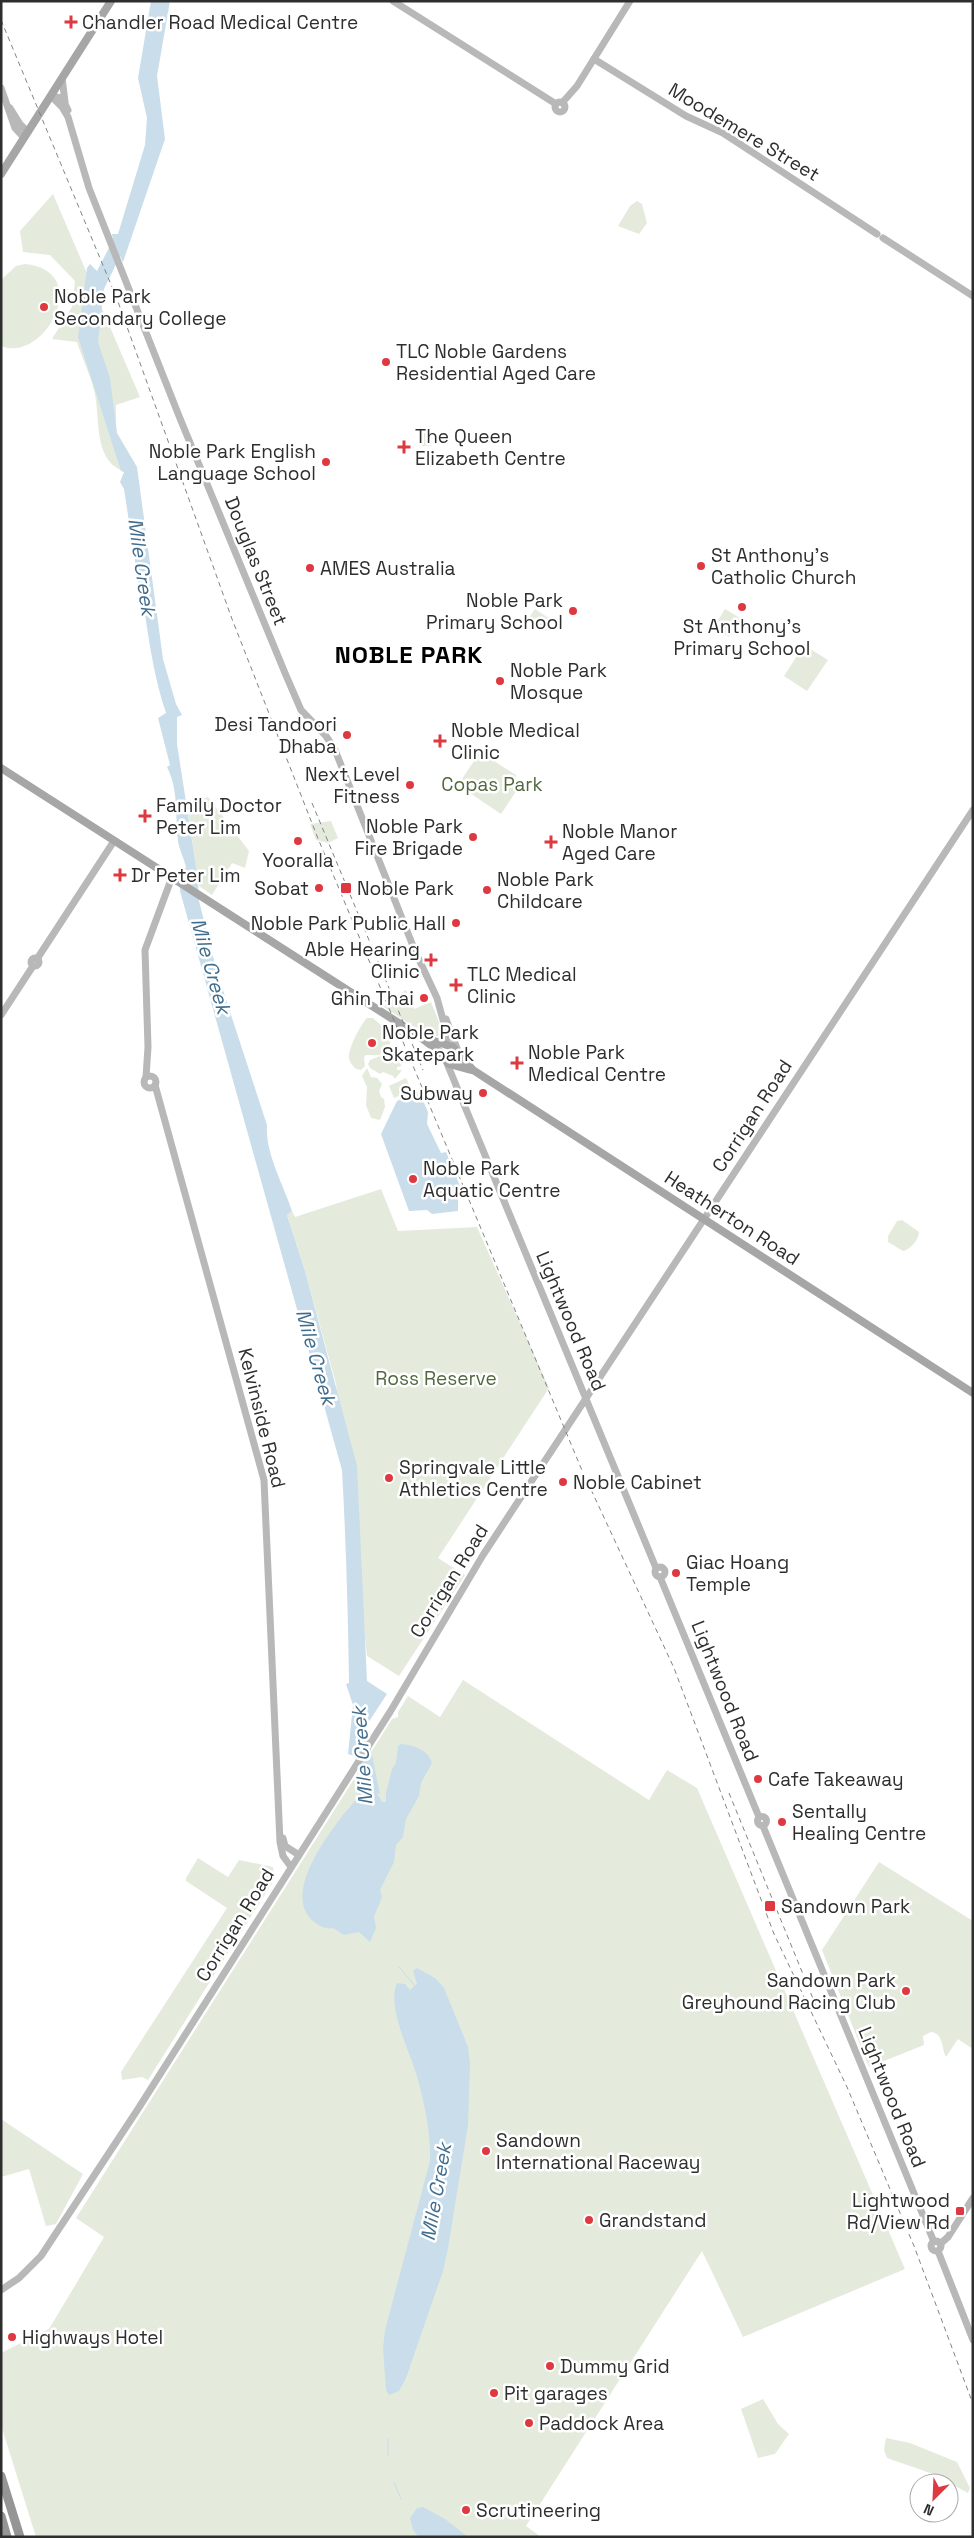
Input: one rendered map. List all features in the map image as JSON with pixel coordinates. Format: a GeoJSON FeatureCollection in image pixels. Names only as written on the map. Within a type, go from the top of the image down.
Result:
{"type":"FeatureCollection","features":[{"type":"Feature","properties":{"kind":"highway"},"geometry":{"type":"LineString","coordinates":[[1,2476],[20,2537]]}},
{"type":"Feature","properties":{"kind":"highway"},"geometry":{"type":"LineString","coordinates":[[1,2516],[7,2537]]}},
{"type":"Feature","properties":{"kind":"main road"},"geometry":{"type":"LineString","coordinates":[[1,174],[111,1]]}},
{"type":"Feature","properties":{"kind":"main road"},"geometry":{"type":"LineString","coordinates":[[393,1],[559,103],[577,86],[630,1]]}},
{"type":"Feature","properties":{"kind":"main road","name":"Moodemere Street"},"geometry":{"type":"LineString","coordinates":[[594,59],[686,116],[723,134],[973,296]]}},
{"type":"Feature","properties":{"kind":"main road","name":"Douglas Street"},"geometry":{"type":"LineString","coordinates":[[62,78],[69,119],[89,188],[179,416],[302,712],[326,736],[335,750],[439,1005],[446,1029],[447,1044]]}},
{"type":"Feature","properties":{"kind":"main road"},"geometry":{"type":"LineString","coordinates":[[1,88],[8,106],[26,135]]}},
{"type":"Feature","properties":{"kind":"main road"},"geometry":{"type":"LineString","coordinates":[[51,96],[61,98],[66,105]]}},
{"type":"Feature","properties":{"kind":"main road","name":"Douglas Street"},"geometry":{"type":"LineString","coordinates":[[51,96],[62,106],[69,119]]}},
{"type":"Feature","properties":{"kind":"main road"},"geometry":{"type":"LineString","coordinates":[[45,106],[59,109],[69,119]]}},
{"type":"Feature","properties":{"kind":"main road"},"geometry":{"type":"LineString","coordinates":[[1,768],[419,1036],[440,1052],[446,1061]]}},
{"type":"Feature","properties":{"kind":"main road","name":"Corrigan Road"},"geometry":{"type":"LineString","coordinates":[[1,2290],[19,2278],[41,2256],[138,2109],[358,1764],[483,1555],[973,810]]}},
{"type":"Feature","properties":{"kind":"main road"},"geometry":{"type":"LineString","coordinates":[[1,1016],[114,841]]}},
{"type":"Feature","properties":{"kind":"main road","name":"Kelvinside Road"},"geometry":{"type":"LineString","coordinates":[[172,877],[145,950],[150,1077],[145,1083],[152,1086],[162,1116],[264,1480],[281,1828],[283,1856],[291,1867]]}},
{"type":"Feature","properties":{"kind":"main road","name":"Douglas Street"},"geometry":{"type":"LineString","coordinates":[[439,1005],[449,1022],[459,1052]]}},
{"type":"Feature","properties":{"kind":"main road"},"geometry":{"type":"LineString","coordinates":[[427,1039],[439,1038],[446,1029]]}},
{"type":"Feature","properties":{"kind":"main road"},"geometry":{"type":"LineString","coordinates":[[419,1036],[447,1044],[446,1061]]}},
{"type":"Feature","properties":{"kind":"main road","name":"Heatherton Road"},"geometry":{"type":"LineString","coordinates":[[447,1044],[459,1052],[473,1070]]}},
{"type":"Feature","properties":{"kind":"main road"},"geometry":{"type":"LineString","coordinates":[[456,1065],[460,1059],[459,1052]]}},
{"type":"Feature","properties":{"kind":"main road","name":"Heatherton Road"},"geometry":{"type":"LineString","coordinates":[[446,1061],[473,1070],[973,1393]]}},
{"type":"Feature","properties":{"kind":"main road","name":"Lightwood Road"},"geometry":{"type":"LineString","coordinates":[[446,1061],[656,1568],[661,1566],[665,1570],[664,1574],[660,1577],[759,1817],[763,1817],[766,1820],[763,1826],[937,2243],[932,2248],[938,2251],[973,2340]]}},
{"type":"Feature","properties":{"kind":"main road","name":"Lightwood Road"},"geometry":{"type":"LineString","coordinates":[[456,1065],[456,1086]]}},
{"type":"Feature","properties":{"kind":"main road","name":"Kelvinside Road"},"geometry":{"type":"LineString","coordinates":[[281,1828],[285,1846],[299,1855]]}},
{"type":"Feature","properties":{"kind":"main road"},"geometry":{"type":"LineString","coordinates":[[937,2243],[948,2237],[973,2198]]}},
{"type":"Feature","properties":{"kind":"green space"},"geometry":{"type":"Polygon","coordinates":[[[53,194],[140,397],[116,405],[116,433],[123,471],[113,465],[106,457],[102,447],[94,390],[77,342],[52,339],[72,307],[75,281],[50,255],[23,252],[20,231],[53,194]]]}},
{"type":"Feature","properties":{"kind":"green space"},"geometry":{"type":"Polygon","coordinates":[[[637,201],[642,204],[647,223],[639,234],[618,226],[630,206],[637,201]]]}},
{"type":"Feature","properties":{"kind":"green space"},"geometry":{"type":"Polygon","coordinates":[[[25,264],[46,270],[57,282],[60,298],[55,314],[46,330],[33,342],[17,348],[1,346],[1,280],[16,266],[25,264]]]}},
{"type":"Feature","properties":{"kind":"green space"},"geometry":{"type":"Polygon","coordinates":[[[426,431],[433,435],[431,446],[422,446],[418,437],[426,431]]]}},
{"type":"Feature","properties":{"kind":"green space"},"geometry":{"type":"Polygon","coordinates":[[[535,609],[553,621],[546,631],[528,619],[535,609]]]}},
{"type":"Feature","properties":{"kind":"green space"},"geometry":{"type":"Polygon","coordinates":[[[725,609],[740,618],[729,637],[714,627],[725,609]]]}},
{"type":"Feature","properties":{"kind":"green space"},"geometry":{"type":"Polygon","coordinates":[[[804,645],[828,660],[807,691],[784,676],[804,645]]]}},
{"type":"Feature","properties":{"kind":"green space","name":"Copas Park"},"geometry":{"type":"Polygon","coordinates":[[[480,752],[516,775],[515,793],[501,814],[458,785],[480,752]]]}},
{"type":"Feature","properties":{"kind":"green space"},"geometry":{"type":"Polygon","coordinates":[[[208,797],[249,851],[245,868],[232,863],[212,895],[199,886],[187,806],[208,797]]]}},
{"type":"Feature","properties":{"kind":"green space"},"geometry":{"type":"Polygon","coordinates":[[[331,821],[338,838],[328,843],[316,840],[310,824],[331,821]]]}},
{"type":"Feature","properties":{"kind":"green space"},"geometry":{"type":"Polygon","coordinates":[[[406,990],[414,1009],[431,1002],[441,1023],[442,1031],[438,1036],[429,1037],[384,1007],[388,1001],[406,990]]]}},
{"type":"Feature","properties":{"kind":"green space","name":"Noble Park Skatepark"},"geometry":{"type":"Polygon","coordinates":[[[367,1018],[373,1018],[393,1036],[388,1048],[379,1055],[366,1055],[364,1057],[365,1066],[361,1070],[356,1069],[352,1064],[349,1055],[355,1037],[367,1018]]]}},
{"type":"Feature","properties":{"kind":"green space"},"geometry":{"type":"Polygon","coordinates":[[[390,1052],[402,1066],[397,1067],[397,1070],[402,1070],[395,1079],[393,1076],[383,1072],[380,1074],[370,1068],[368,1064],[370,1060],[390,1052]]]}},
{"type":"Feature","properties":{"kind":"green space"},"geometry":{"type":"Polygon","coordinates":[[[367,1068],[371,1077],[377,1078],[382,1084],[379,1091],[384,1099],[385,1107],[380,1120],[371,1118],[366,1105],[367,1087],[362,1076],[367,1068]]]}},
{"type":"Feature","properties":{"kind":"green space"},"geometry":{"type":"Polygon","coordinates":[[[406,1078],[412,1090],[394,1098],[389,1086],[406,1078]]]}},
{"type":"Feature","properties":{"kind":"green space","name":"Ross Reserve"},"geometry":{"type":"Polygon","coordinates":[[[381,1189],[398,1231],[477,1227],[549,1388],[438,1558],[465,1575],[399,1676],[367,1656],[336,1384],[305,1271],[287,1215],[292,1211],[295,1217],[381,1189]]]}},
{"type":"Feature","properties":{"kind":"green space"},"geometry":{"type":"Polygon","coordinates":[[[902,1220],[919,1232],[918,1238],[914,1243],[903,1251],[888,1242],[888,1236],[897,1221],[902,1220]]]}},
{"type":"Feature","properties":{"kind":"green space","name":"Sandown International Raceway"},"geometry":{"type":"Polygon","coordinates":[[[463,1680],[649,1800],[667,1770],[697,1788],[905,2269],[743,2337],[702,2251],[526,2526],[541,2537],[36,2537],[1,2425],[1,2353],[49,2329],[104,2237],[76,2218],[392,1719],[398,1717],[398,1712],[408,1696],[440,1717],[463,1680]]]}},
{"type":"Feature","properties":{"kind":"green space"},"geometry":{"type":"Polygon","coordinates":[[[198,1858],[228,1877],[239,1860],[273,1867],[274,1880],[148,2080],[142,2077],[122,2080],[121,2072],[227,1908],[186,1881],[198,1858]]]}},
{"type":"Feature","properties":{"kind":"green space","name":"Sandown Park Greyhound Racing Club"},"geometry":{"type":"Polygon","coordinates":[[[879,1862],[973,1921],[973,2049],[958,2039],[946,2057],[940,2038],[931,2032],[923,2036],[924,2045],[869,2067],[822,1950],[879,1862]]]}},
{"type":"Feature","properties":{"kind":"green space"},"geometry":{"type":"Polygon","coordinates":[[[1,2119],[83,2174],[56,2224],[46,2226],[29,2169],[1,2177],[1,2119]]]}},
{"type":"Feature","properties":{"kind":"green space"},"geometry":{"type":"Polygon","coordinates":[[[763,2399],[778,2424],[789,2434],[775,2454],[758,2458],[741,2409],[763,2399]]]}},
{"type":"Feature","properties":{"kind":"green space"},"geometry":{"type":"Polygon","coordinates":[[[886,2438],[910,2443],[957,2462],[970,2488],[968,2493],[959,2488],[959,2473],[930,2473],[887,2458],[884,2450],[886,2438]]]}},
{"type":"Feature","properties":{"kind":"water"},"geometry":{"type":"Polygon","coordinates":[[[151,1],[170,1],[157,76],[165,139],[123,262],[120,256],[104,289],[98,342],[110,378],[117,433],[137,467],[163,659],[176,704],[182,715],[177,717],[177,744],[198,879],[199,901],[217,972],[267,1125],[267,1136],[272,1157],[292,1211],[287,1215],[305,1271],[357,1466],[367,1681],[387,1694],[366,1726],[380,1794],[377,1793],[382,1802],[386,1802],[386,1793],[392,1769],[396,1763],[398,1746],[401,1744],[420,1749],[428,1755],[432,1763],[421,1783],[419,1796],[406,1819],[403,1837],[396,1845],[394,1862],[380,1890],[382,1897],[374,1917],[376,1928],[370,1942],[359,1932],[344,1935],[333,1928],[320,1926],[310,1918],[304,1907],[302,1894],[311,1865],[326,1838],[357,1798],[360,1785],[357,1757],[348,1754],[353,1705],[346,1684],[349,1683],[349,1656],[342,1470],[180,891],[181,876],[186,867],[179,847],[175,794],[167,767],[170,765],[158,718],[166,713],[156,676],[145,614],[143,614],[124,489],[120,482],[124,472],[121,471],[78,337],[87,268],[90,264],[97,271],[113,240],[112,234],[118,234],[145,145],[147,118],[138,78],[151,1]]]}},
{"type":"Feature","properties":{"kind":"water"},"geometry":{"type":"Polygon","coordinates":[[[419,1092],[428,1112],[427,1124],[441,1153],[446,1152],[460,1186],[453,1189],[458,1199],[458,1211],[432,1214],[427,1210],[409,1211],[381,1134],[397,1101],[419,1092]]]}},
{"type":"Feature","properties":{"kind":"water"},"geometry":{"type":"Polygon","coordinates":[[[417,1968],[435,1978],[444,1988],[468,2047],[470,2064],[468,2125],[443,2271],[406,2378],[399,2391],[389,2395],[386,2390],[383,2349],[385,2330],[430,2161],[428,2130],[423,2100],[397,2018],[394,1993],[397,1983],[405,1984],[410,1990],[417,1984],[413,1971],[417,1968]]]}},
{"type":"Feature","properties":{"kind":"water"},"geometry":{"type":"Polygon","coordinates":[[[423,2507],[445,2519],[468,2537],[419,2537],[413,2530],[410,2518],[417,2508],[423,2507]]]}},
{"type":"Feature","properties":{"kind":"waterway","name":"Mile Creek"},"geometry":{"type":"LineString","coordinates":[[399,1967],[415,1986]]}},
{"type":"Feature","properties":{"kind":"waterway","name":"Mile Creek"},"geometry":{"type":"LineString","coordinates":[[388,2439],[388,2456]]}},
{"type":"Feature","properties":{"kind":"waterway","name":"Mile Creek"},"geometry":{"type":"LineString","coordinates":[[394,2482],[401,2499]]}},
{"type":"Feature","properties":{"kind":"railway"},"geometry":{"type":"LineString","coordinates":[[1,20],[117,299],[232,619],[317,836],[581,1468],[674,1668],[774,1934],[847,2087],[914,2246],[973,2404]]}},
{"type":"Feature","properties":{"kind":"railway"},"geometry":{"type":"LineString","coordinates":[[312,803],[423,1070]]}},
{"type":"Feature","properties":{"kind":"railway"},"geometry":{"type":"LineString","coordinates":[[729,1793],[816,2006]]}},
{"type":"Feature","properties":{"kind":"place","name":"Chandler Road Medical Centre"},"geometry":{"type":"Point","coordinates":[71,22]}},
{"type":"Feature","properties":{"kind":"place","name":"Noble Park Secondary College"},"geometry":{"type":"Point","coordinates":[44,307]}},
{"type":"Feature","properties":{"kind":"place","name":"TLC Noble Gardens Residential Aged Care"},"geometry":{"type":"Point","coordinates":[386,362]}},
{"type":"Feature","properties":{"kind":"place","name":"The Queen Elizabeth Centre"},"geometry":{"type":"Point","coordinates":[404,447]}},
{"type":"Feature","properties":{"kind":"place","name":"Noble Park English Language School"},"geometry":{"type":"Point","coordinates":[326,462]}},
{"type":"Feature","properties":{"kind":"place","name":"St Anthony's Catholic Church"},"geometry":{"type":"Point","coordinates":[701,566]}},
{"type":"Feature","properties":{"kind":"place","name":"AMES Australia"},"geometry":{"type":"Point","coordinates":[310,568]}},
{"type":"Feature","properties":{"kind":"place","name":"St Anthony's Primary School"},"geometry":{"type":"Point","coordinates":[742,607]}},
{"type":"Feature","properties":{"kind":"place","name":"Noble Park Primary School"},"geometry":{"type":"Point","coordinates":[573,611]}},
{"type":"Feature","properties":{"kind":"place","name":"Noble Park Mosque"},"geometry":{"type":"Point","coordinates":[500,681]}},
{"type":"Feature","properties":{"kind":"place","name":"Desi Tandoori Dhaba"},"geometry":{"type":"Point","coordinates":[347,735]}},
{"type":"Feature","properties":{"kind":"place","name":"Noble Medical Clinic"},"geometry":{"type":"Point","coordinates":[440,741]}},
{"type":"Feature","properties":{"kind":"place","name":"Next Level Fitness"},"geometry":{"type":"Point","coordinates":[410,785]}},
{"type":"Feature","properties":{"kind":"place","name":"Family Doctor Peter Lim"},"geometry":{"type":"Point","coordinates":[145,816]}},
{"type":"Feature","properties":{"kind":"place","name":"Noble Park Fire Brigade"},"geometry":{"type":"Point","coordinates":[473,837]}},
{"type":"Feature","properties":{"kind":"place","name":"Yooralla"},"geometry":{"type":"Point","coordinates":[298,841]}},
{"type":"Feature","properties":{"kind":"place","name":"Noble Manor Aged Care"},"geometry":{"type":"Point","coordinates":[551,842]}},
{"type":"Feature","properties":{"kind":"place","name":"Dr Peter Lim"},"geometry":{"type":"Point","coordinates":[120,875]}},
{"type":"Feature","properties":{"kind":"place","name":"Sobat"},"geometry":{"type":"Point","coordinates":[319,888]}},
{"type":"Feature","properties":{"kind":"place","name":"Noble Park"},"geometry":{"type":"Point","coordinates":[346,888]}},
{"type":"Feature","properties":{"kind":"place","name":"Noble Park Childcare"},"geometry":{"type":"Point","coordinates":[487,890]}},
{"type":"Feature","properties":{"kind":"place","name":"Noble Park Public Hall"},"geometry":{"type":"Point","coordinates":[456,923]}},
{"type":"Feature","properties":{"kind":"place","name":"Able Hearing Clinic"},"geometry":{"type":"Point","coordinates":[431,960]}},
{"type":"Feature","properties":{"kind":"place","name":"TLC Medical Clinic"},"geometry":{"type":"Point","coordinates":[456,985]}},
{"type":"Feature","properties":{"kind":"place","name":"Ghin Thai"},"geometry":{"type":"Point","coordinates":[424,998]}},
{"type":"Feature","properties":{"kind":"place","name":"Noble Park Skatepark"},"geometry":{"type":"Point","coordinates":[372,1043]}},
{"type":"Feature","properties":{"kind":"place","name":"Noble Park Medical Centre"},"geometry":{"type":"Point","coordinates":[517,1063]}},
{"type":"Feature","properties":{"kind":"place","name":"Subway"},"geometry":{"type":"Point","coordinates":[483,1093]}},
{"type":"Feature","properties":{"kind":"place","name":"Noble Park Aquatic Centre"},"geometry":{"type":"Point","coordinates":[413,1179]}},
{"type":"Feature","properties":{"kind":"place","name":"Springvale Little Athletics Centre"},"geometry":{"type":"Point","coordinates":[389,1478]}},
{"type":"Feature","properties":{"kind":"place","name":"Noble Cabinet"},"geometry":{"type":"Point","coordinates":[563,1482]}},
{"type":"Feature","properties":{"kind":"place","name":"Giac Hoang Temple"},"geometry":{"type":"Point","coordinates":[676,1573]}},
{"type":"Feature","properties":{"kind":"place","name":"Cafe Takeaway"},"geometry":{"type":"Point","coordinates":[758,1779]}},
{"type":"Feature","properties":{"kind":"place","name":"Sentally Healing Centre"},"geometry":{"type":"Point","coordinates":[782,1822]}},
{"type":"Feature","properties":{"kind":"place","name":"Sandown Park"},"geometry":{"type":"Point","coordinates":[770,1906]}},
{"type":"Feature","properties":{"kind":"place","name":"Sandown Park Greyhound Racing Club"},"geometry":{"type":"Point","coordinates":[906,1991]}},
{"type":"Feature","properties":{"kind":"place","name":"Sandown International Raceway"},"geometry":{"type":"Point","coordinates":[486,2151]}},
{"type":"Feature","properties":{"kind":"place","name":"Lightwood Rd/View Rd"},"geometry":{"type":"Point","coordinates":[960,2211]}},
{"type":"Feature","properties":{"kind":"place","name":"Grandstand"},"geometry":{"type":"Point","coordinates":[589,2220]}},
{"type":"Feature","properties":{"kind":"place","name":"Highways Hotel"},"geometry":{"type":"Point","coordinates":[12,2337]}},
{"type":"Feature","properties":{"kind":"place","name":"Dummy Grid"},"geometry":{"type":"Point","coordinates":[550,2366]}},
{"type":"Feature","properties":{"kind":"place","name":"Pit garages"},"geometry":{"type":"Point","coordinates":[494,2393]}},
{"type":"Feature","properties":{"kind":"place","name":"Paddock Area"},"geometry":{"type":"Point","coordinates":[529,2423]}},
{"type":"Feature","properties":{"kind":"place","name":"Scrutineering"},"geometry":{"type":"Point","coordinates":[466,2510]}},
{"type":"Feature","properties":{"kind":"district","name":"NOBLE PARK"},"geometry":{"type":"Point","coordinates":[409,654]}}]}
